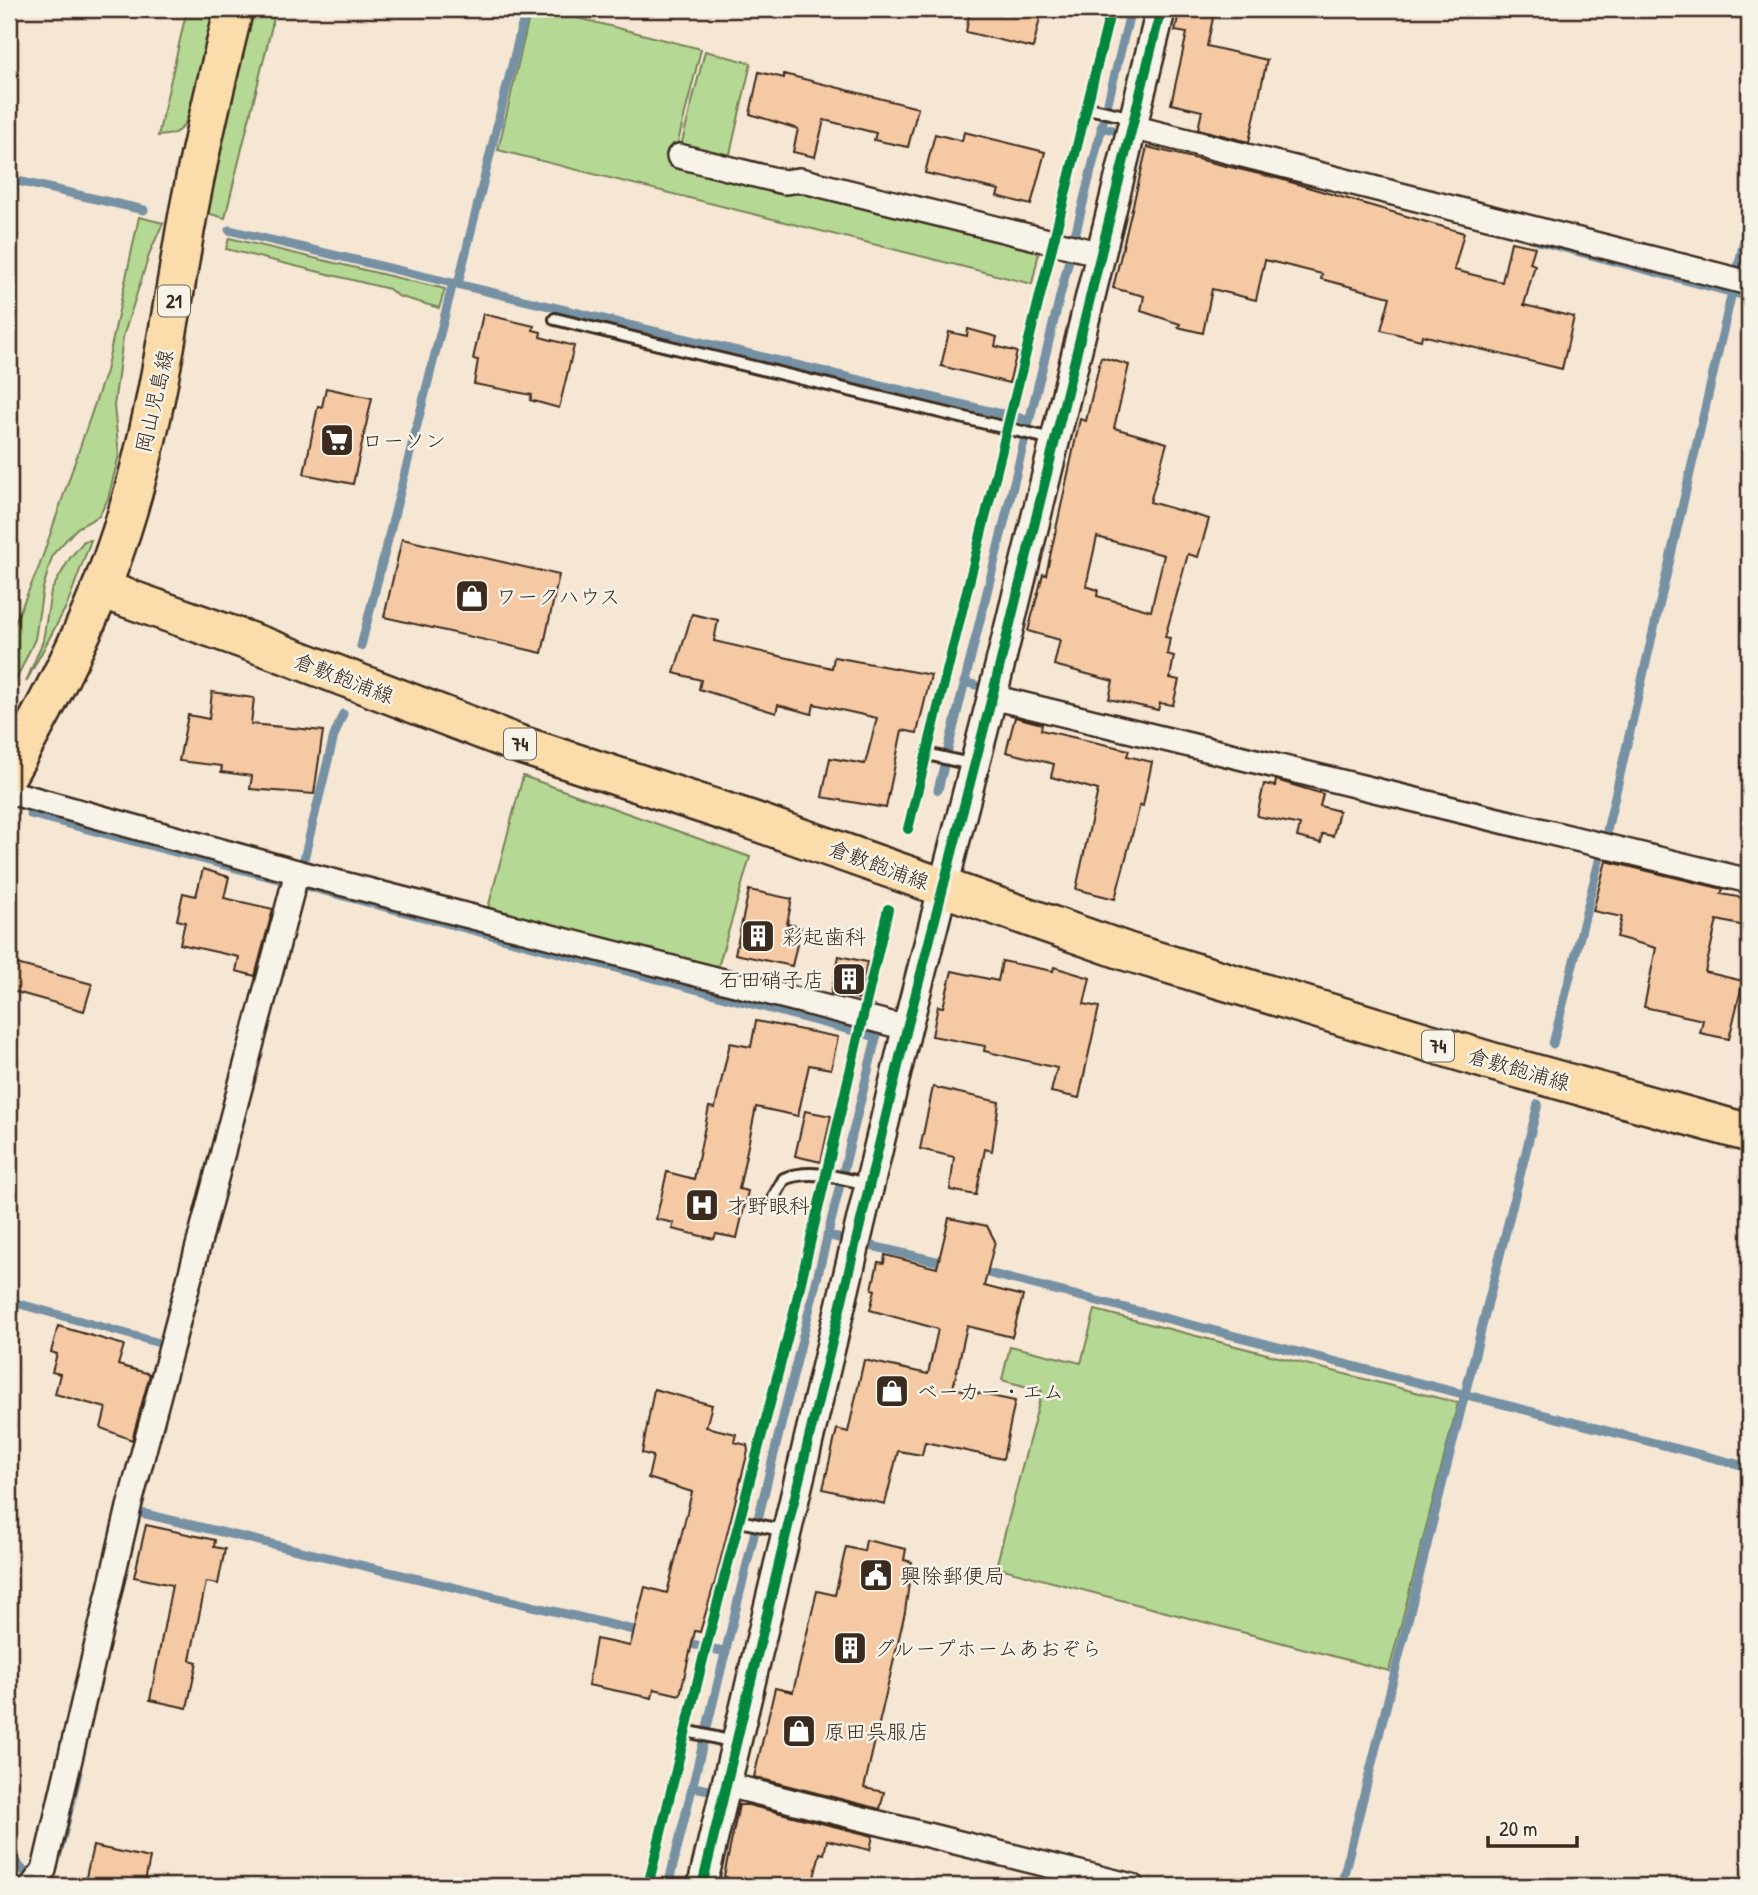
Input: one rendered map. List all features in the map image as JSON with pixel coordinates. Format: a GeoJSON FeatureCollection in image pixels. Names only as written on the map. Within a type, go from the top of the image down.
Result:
{"type":"FeatureCollection","features":[{"type":"Feature","properties":{"kind":"main road","name":"岡山児島線"},"geometry":{"type":"LineString","coordinates":[[9,772],[51,694],[101,589],[120,535],[158,393],[185,231],[234,9]]}},
{"type":"Feature","properties":{"kind":"main road","name":"倉敷飽浦線"},"geometry":{"type":"LineString","coordinates":[[101,589],[268,648],[521,745],[751,820],[1128,952],[1490,1061],[1749,1133]]}},
{"type":"Feature","properties":{"kind":"street"},"geometry":{"type":"LineString","coordinates":[[702,1886],[727,1785],[728,1741],[864,1183],[889,1023],[943,888],[965,763],[992,697],[1046,438],[1080,249],[1128,120],[1161,9]]}},
{"type":"Feature","properties":{"kind":"street"},"geometry":{"type":"LineString","coordinates":[[1128,120],[1749,283]]}},
{"type":"Feature","properties":{"kind":"street"},"geometry":{"type":"LineString","coordinates":[[680,156],[784,182],[800,180],[1080,249]]}},
{"type":"Feature","properties":{"kind":"street"},"geometry":{"type":"LineString","coordinates":[[992,697],[1749,881]]}},
{"type":"Feature","properties":{"kind":"street"},"geometry":{"type":"LineString","coordinates":[[9,792],[297,872],[889,1023]]}},
{"type":"Feature","properties":{"kind":"street"},"geometry":{"type":"LineString","coordinates":[[35,1883],[44,1870],[129,1507],[297,872]]}},
{"type":"Feature","properties":{"kind":"street"},"geometry":{"type":"LineString","coordinates":[[727,1785],[1132,1886]]}},
{"type":"Feature","properties":{"kind":"lane"},"geometry":{"type":"LineString","coordinates":[[1091,108],[1128,120]]}},
{"type":"Feature","properties":{"kind":"lane"},"geometry":{"type":"LineString","coordinates":[[555,319],[1046,438]]}},
{"type":"Feature","properties":{"kind":"lane"},"geometry":{"type":"LineString","coordinates":[[930,754],[965,763]]}},
{"type":"Feature","properties":{"kind":"lane"},"geometry":{"type":"LineString","coordinates":[[774,1197],[783,1179],[805,1174],[830,1175],[864,1183]]}},
{"type":"Feature","properties":{"kind":"lane"},"geometry":{"type":"LineString","coordinates":[[744,1522],[779,1530]]}},
{"type":"Feature","properties":{"kind":"lane"},"geometry":{"type":"LineString","coordinates":[[688,1732],[728,1741]]}},
{"type":"Feature","properties":{"kind":"green space"},"geometry":{"type":"Polygon","coordinates":[[[187,9],[215,9],[203,70],[194,103],[183,126],[175,133],[158,136],[187,9]]]}},
{"type":"Feature","properties":{"kind":"green space"},"geometry":{"type":"Polygon","coordinates":[[[251,9],[276,9],[225,218],[207,213],[220,139],[251,9]]]}},
{"type":"Feature","properties":{"kind":"green space"},"geometry":{"type":"Polygon","coordinates":[[[531,9],[542,9],[701,49],[673,162],[1039,252],[1032,284],[498,150],[531,9]]]}},
{"type":"Feature","properties":{"kind":"green space"},"geometry":{"type":"Polygon","coordinates":[[[705,51],[751,63],[729,158],[681,146],[705,51]]]}},
{"type":"Feature","properties":{"kind":"green space"},"geometry":{"type":"Polygon","coordinates":[[[139,217],[163,223],[150,252],[123,337],[114,406],[119,455],[108,499],[99,516],[77,528],[53,554],[43,588],[35,639],[9,695],[9,636],[39,567],[106,371],[139,217]]]}},
{"type":"Feature","properties":{"kind":"green space"},"geometry":{"type":"Polygon","coordinates":[[[229,238],[445,289],[439,308],[398,296],[389,289],[226,249],[229,238]]]}},
{"type":"Feature","properties":{"kind":"green space"},"geometry":{"type":"Polygon","coordinates":[[[91,540],[67,605],[26,682],[43,641],[51,591],[70,558],[84,541],[91,540]]]}},
{"type":"Feature","properties":{"kind":"green space"},"geometry":{"type":"Polygon","coordinates":[[[523,776],[750,857],[716,974],[487,912],[523,776]]]}},
{"type":"Feature","properties":{"kind":"green space"},"geometry":{"type":"Polygon","coordinates":[[[1095,1310],[1458,1403],[1389,1671],[996,1567],[1042,1391],[1002,1380],[1010,1346],[1081,1363],[1095,1310]]]}},
{"type":"Feature","properties":{"kind":"building"},"geometry":{"type":"Polygon","coordinates":[[[970,9],[1042,9],[1033,48],[966,32],[970,9]]]}},
{"type":"Feature","properties":{"kind":"building"},"geometry":{"type":"Polygon","coordinates":[[[1180,9],[1215,9],[1207,46],[1267,60],[1249,142],[1198,129],[1202,111],[1171,104],[1187,33],[1175,31],[1180,9]]]}},
{"type":"Feature","properties":{"kind":"building"},"geometry":{"type":"Polygon","coordinates":[[[759,72],[784,78],[784,74],[918,108],[908,147],[874,140],[876,133],[824,120],[815,157],[793,152],[798,129],[750,114],[759,72]]]}},
{"type":"Feature","properties":{"kind":"building"},"geometry":{"type":"Polygon","coordinates":[[[964,132],[1045,152],[1031,205],[997,196],[999,190],[925,173],[935,134],[962,141],[964,132]]]}},
{"type":"Feature","properties":{"kind":"building"},"geometry":{"type":"Polygon","coordinates":[[[1147,147],[1280,179],[1464,233],[1454,270],[1502,282],[1511,242],[1535,247],[1530,263],[1535,265],[1524,305],[1574,317],[1562,369],[1422,335],[1421,340],[1381,330],[1390,297],[1321,279],[1322,274],[1265,260],[1256,300],[1212,289],[1203,333],[1178,327],[1180,324],[1141,311],[1144,296],[1113,288],[1147,147]]]}},
{"type":"Feature","properties":{"kind":"building"},"geometry":{"type":"Polygon","coordinates":[[[483,314],[534,326],[533,330],[541,332],[540,337],[574,346],[559,408],[530,400],[532,395],[474,384],[478,360],[473,359],[483,314]]]}},
{"type":"Feature","properties":{"kind":"building"},"geometry":{"type":"Polygon","coordinates":[[[968,329],[997,337],[995,346],[1017,352],[1009,383],[941,366],[949,332],[967,336],[968,329]]]}},
{"type":"Feature","properties":{"kind":"building"},"geometry":{"type":"Polygon","coordinates":[[[1101,357],[1129,365],[1114,428],[1167,443],[1150,502],[1209,519],[1198,557],[1188,554],[1165,637],[1170,638],[1167,654],[1174,656],[1170,678],[1179,680],[1173,705],[1160,703],[1158,710],[1109,699],[1113,681],[1054,665],[1060,640],[1028,631],[1043,574],[1046,575],[1080,419],[1086,421],[1101,357]],[[1097,537],[1086,586],[1098,590],[1097,596],[1151,611],[1164,555],[1097,537]]]}},
{"type":"Feature","properties":{"kind":"building","name":"ローソン"},"geometry":{"type":"Polygon","coordinates":[[[326,388],[372,398],[353,484],[304,474],[318,406],[322,407],[326,388]]]}},
{"type":"Feature","properties":{"kind":"building","name":"ワークハウス"},"geometry":{"type":"Polygon","coordinates":[[[402,539],[559,575],[542,653],[384,617],[402,539]]]}},
{"type":"Feature","properties":{"kind":"building"},"geometry":{"type":"Polygon","coordinates":[[[692,614],[718,620],[714,641],[832,668],[834,657],[931,675],[917,733],[902,730],[886,808],[822,797],[830,758],[865,764],[877,718],[814,704],[812,714],[778,705],[776,713],[699,689],[701,680],[674,673],[692,614]]]}},
{"type":"Feature","properties":{"kind":"building"},"geometry":{"type":"Polygon","coordinates":[[[212,692],[254,698],[251,724],[323,731],[314,794],[250,789],[252,776],[221,772],[222,766],[179,761],[188,715],[209,719],[212,692]]]}},
{"type":"Feature","properties":{"kind":"building"},"geometry":{"type":"Polygon","coordinates":[[[1015,717],[1042,724],[1041,730],[1129,750],[1127,756],[1152,762],[1143,806],[1140,805],[1115,899],[1076,889],[1098,790],[1051,777],[1054,764],[1006,752],[1015,717]]]}},
{"type":"Feature","properties":{"kind":"building"},"geometry":{"type":"Polygon","coordinates":[[[1276,780],[1323,794],[1320,806],[1339,811],[1333,836],[1322,834],[1321,843],[1297,837],[1300,825],[1257,816],[1264,784],[1275,786],[1276,780]]]}},
{"type":"Feature","properties":{"kind":"building"},"geometry":{"type":"Polygon","coordinates":[[[1606,861],[1723,889],[1721,894],[1749,899],[1749,927],[1717,920],[1705,972],[1743,981],[1729,1039],[1700,1033],[1703,1020],[1644,1007],[1656,948],[1617,937],[1622,917],[1593,911],[1606,861]]]}},
{"type":"Feature","properties":{"kind":"building"},"geometry":{"type":"Polygon","coordinates":[[[203,869],[229,877],[224,898],[273,909],[255,976],[236,971],[239,957],[180,944],[185,922],[177,920],[183,893],[196,896],[203,869]]]}},
{"type":"Feature","properties":{"kind":"building","name":"彩起歯科"},"geometry":{"type":"Polygon","coordinates":[[[749,890],[792,899],[787,924],[801,927],[792,966],[735,954],[749,890]]]}},
{"type":"Feature","properties":{"kind":"building","name":"石田硝子店"},"geometry":{"type":"Polygon","coordinates":[[[839,956],[867,962],[860,999],[831,993],[839,956]]]}},
{"type":"Feature","properties":{"kind":"building"},"geometry":{"type":"Polygon","coordinates":[[[1002,961],[1053,971],[1054,967],[1090,978],[1084,1004],[1099,1007],[1079,1098],[1051,1092],[1057,1068],[984,1051],[985,1046],[932,1036],[938,1006],[943,1007],[952,971],[998,981],[1002,961]]]}},
{"type":"Feature","properties":{"kind":"building"},"geometry":{"type":"Polygon","coordinates":[[[9,962],[92,984],[84,1011],[9,990],[9,962]]]}},
{"type":"Feature","properties":{"kind":"building"},"geometry":{"type":"Polygon","coordinates":[[[756,1021],[838,1037],[831,1069],[809,1065],[798,1116],[756,1107],[739,1189],[748,1191],[737,1238],[716,1234],[714,1239],[672,1229],[674,1223],[656,1219],[667,1172],[694,1179],[709,1107],[715,1108],[730,1043],[751,1047],[756,1021]]]}},
{"type":"Feature","properties":{"kind":"building"},"geometry":{"type":"Polygon","coordinates":[[[933,1087],[999,1102],[992,1151],[985,1149],[976,1195],[950,1190],[954,1157],[920,1149],[933,1087]]]}},
{"type":"Feature","properties":{"kind":"building"},"geometry":{"type":"Polygon","coordinates":[[[805,1111],[831,1116],[821,1162],[795,1156],[805,1111]]]}},
{"type":"Feature","properties":{"kind":"building"},"geometry":{"type":"Polygon","coordinates":[[[949,1218],[987,1226],[995,1241],[984,1286],[1023,1296],[1012,1337],[967,1326],[953,1388],[1015,1401],[1003,1459],[925,1442],[922,1455],[898,1451],[885,1504],[823,1489],[837,1429],[848,1432],[864,1360],[928,1374],[938,1329],[870,1310],[875,1290],[872,1289],[878,1262],[884,1263],[885,1255],[937,1268],[949,1218]]]}},
{"type":"Feature","properties":{"kind":"building"},"geometry":{"type":"Polygon","coordinates":[[[58,1326],[124,1345],[118,1365],[150,1374],[132,1440],[101,1428],[106,1408],[55,1394],[60,1374],[52,1372],[57,1354],[51,1352],[58,1326]]]}},
{"type":"Feature","properties":{"kind":"building"},"geometry":{"type":"Polygon","coordinates":[[[654,1389],[712,1405],[706,1427],[736,1434],[734,1442],[747,1445],[748,1451],[716,1578],[700,1632],[695,1631],[680,1695],[654,1689],[652,1698],[588,1685],[596,1639],[630,1646],[645,1587],[667,1593],[692,1492],[648,1478],[653,1456],[642,1453],[654,1389]]]}},
{"type":"Feature","properties":{"kind":"building"},"geometry":{"type":"Polygon","coordinates":[[[146,1525],[215,1540],[214,1547],[225,1549],[218,1584],[206,1582],[190,1660],[197,1662],[187,1708],[150,1700],[172,1585],[134,1577],[146,1525]]]}},
{"type":"Feature","properties":{"kind":"building"},"geometry":{"type":"Polygon","coordinates":[[[866,1540],[906,1549],[904,1560],[912,1562],[905,1612],[864,1788],[884,1792],[880,1809],[754,1777],[775,1688],[793,1692],[817,1591],[835,1595],[846,1547],[864,1551],[866,1540]]]}},
{"type":"Feature","properties":{"kind":"building"},"geometry":{"type":"Polygon","coordinates":[[[739,1805],[873,1836],[870,1850],[827,1840],[824,1854],[820,1853],[812,1886],[726,1886],[728,1878],[724,1876],[739,1805]]]}},
{"type":"Feature","properties":{"kind":"building"},"geometry":{"type":"Polygon","coordinates":[[[93,1846],[150,1858],[144,1886],[84,1886],[93,1846]]]}},
{"type":"Feature","properties":{"kind":"waterway"},"geometry":{"type":"LineString","coordinates":[[458,284],[526,9]]}},
{"type":"Feature","properties":{"kind":"waterway"},"geometry":{"type":"LineString","coordinates":[[938,790],[1131,9]]}},
{"type":"Feature","properties":{"kind":"waterway"},"geometry":{"type":"LineString","coordinates":[[1101,127],[1117,131]]}},
{"type":"Feature","properties":{"kind":"waterway"},"geometry":{"type":"LineString","coordinates":[[9,179],[144,210]]}},
{"type":"Feature","properties":{"kind":"waterway"},"geometry":{"type":"LineString","coordinates":[[1737,272],[1749,219]]}},
{"type":"Feature","properties":{"kind":"waterway"},"geometry":{"type":"LineString","coordinates":[[229,230],[1028,420]]}},
{"type":"Feature","properties":{"kind":"waterway"},"geometry":{"type":"LineString","coordinates":[[1538,241],[1749,297]]}},
{"type":"Feature","properties":{"kind":"waterway"},"geometry":{"type":"LineString","coordinates":[[361,646],[453,283]]}},
{"type":"Feature","properties":{"kind":"waterway"},"geometry":{"type":"LineString","coordinates":[[1605,839],[1733,288]]}},
{"type":"Feature","properties":{"kind":"waterway"},"geometry":{"type":"LineString","coordinates":[[964,682],[979,686]]}},
{"type":"Feature","properties":{"kind":"waterway"},"geometry":{"type":"LineString","coordinates":[[303,863],[334,736],[343,714]]}},
{"type":"Feature","properties":{"kind":"waterway"},"geometry":{"type":"LineString","coordinates":[[30,814],[286,881]]}},
{"type":"Feature","properties":{"kind":"waterway"},"geometry":{"type":"LineString","coordinates":[[1553,1044],[1601,853]]}},
{"type":"Feature","properties":{"kind":"waterway"},"geometry":{"type":"LineString","coordinates":[[300,891],[302,885],[876,1037]]}},
{"type":"Feature","properties":{"kind":"waterway"},"geometry":{"type":"LineString","coordinates":[[668,1886],[877,1034]]}},
{"type":"Feature","properties":{"kind":"waterway"},"geometry":{"type":"LineString","coordinates":[[1341,1886],[1538,1104]]}},
{"type":"Feature","properties":{"kind":"waterway"},"geometry":{"type":"LineString","coordinates":[[827,1235],[838,1238]]}},
{"type":"Feature","properties":{"kind":"waterway"},"geometry":{"type":"LineString","coordinates":[[872,1246],[949,1264]]}},
{"type":"Feature","properties":{"kind":"waterway"},"geometry":{"type":"LineString","coordinates":[[976,1270],[1749,1467]]}},
{"type":"Feature","properties":{"kind":"waterway"},"geometry":{"type":"LineString","coordinates":[[9,1301],[163,1344]]}},
{"type":"Feature","properties":{"kind":"waterway"},"geometry":{"type":"LineString","coordinates":[[137,1512],[646,1633]]}},
{"type":"Feature","properties":{"kind":"waterway"},"geometry":{"type":"LineString","coordinates":[[683,1642],[726,1652]]}},
{"type":"Feature","properties":{"kind":"waterway"},"geometry":{"type":"LineString","coordinates":[[59,1851],[78,1773]]}},
{"type":"Feature","properties":{"kind":"waterway"},"geometry":{"type":"LineString","coordinates":[[693,1787],[709,1790]]}},
{"type":"Feature","properties":{"kind":"waterway"},"geometry":{"type":"LineString","coordinates":[[9,1855],[34,1882]]}},
{"type":"Feature","properties":{"kind":"cycle path"},"geometry":{"type":"LineString","coordinates":[[908,829],[1111,9]]}},
{"type":"Feature","properties":{"kind":"cycle path"},"geometry":{"type":"LineString","coordinates":[[702,1886],[907,1028],[992,697],[1161,9]]}},
{"type":"Feature","properties":{"kind":"cycle path"},"geometry":{"type":"LineString","coordinates":[[648,1886],[703,1659],[793,1316],[888,909]]}},
{"type":"Feature","properties":{"kind":"place","name":"ローソン"},"geometry":{"type":"Point","coordinates":[337,440]}},
{"type":"Feature","properties":{"kind":"place","name":"ワークハウス"},"geometry":{"type":"Point","coordinates":[472,596]}},
{"type":"Feature","properties":{"kind":"place","name":"彩起歯科"},"geometry":{"type":"Point","coordinates":[758,936]}},
{"type":"Feature","properties":{"kind":"place","name":"石田硝子店"},"geometry":{"type":"Point","coordinates":[849,979]}},
{"type":"Feature","properties":{"kind":"place","name":"才野眼科"},"geometry":{"type":"Point","coordinates":[702,1205]}},
{"type":"Feature","properties":{"kind":"place","name":"ベーカー・エム"},"geometry":{"type":"Point","coordinates":[892,1391]}},
{"type":"Feature","properties":{"kind":"place","name":"興除郵便局"},"geometry":{"type":"Point","coordinates":[876,1575]}},
{"type":"Feature","properties":{"kind":"place","name":"グループホームあおぞら"},"geometry":{"type":"Point","coordinates":[850,1648]}},
{"type":"Feature","properties":{"kind":"place","name":"原田呉服店"},"geometry":{"type":"Point","coordinates":[799,1731]}}]}
